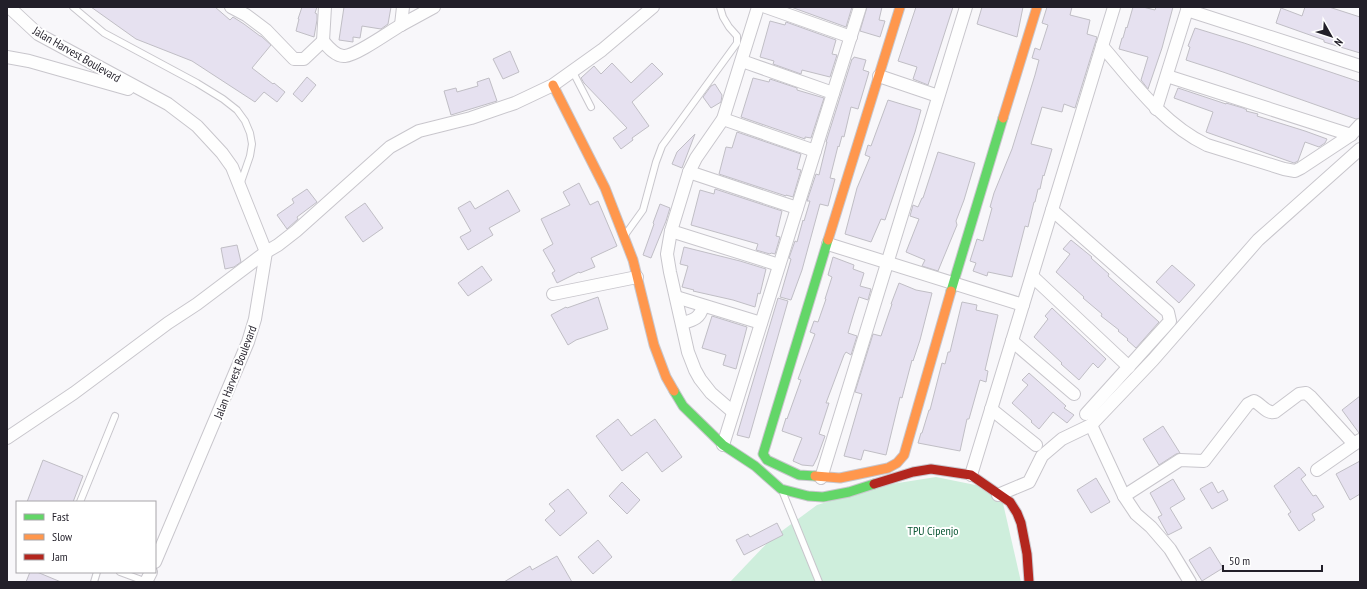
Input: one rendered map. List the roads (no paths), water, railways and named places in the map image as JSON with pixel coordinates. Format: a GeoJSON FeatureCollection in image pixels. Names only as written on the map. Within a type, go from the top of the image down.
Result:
{"type":"FeatureCollection","features":[{"type":"Feature","properties":{"kind":"street","name":"Jalan Harvest Boulevard"},"geometry":{"type":"LineString","coordinates":[[9,7],[38,34],[150,96],[168,104],[197,126],[222,153],[232,167],[266,252],[255,319],[248,342],[156,560]]}},
{"type":"Feature","properties":{"kind":"street"},"geometry":{"type":"LineString","coordinates":[[231,7],[246,15],[266,30],[297,60],[304,60],[323,41],[325,7]]}},
{"type":"Feature","properties":{"kind":"street"},"geometry":{"type":"LineString","coordinates":[[402,25],[403,7]]}},
{"type":"Feature","properties":{"kind":"street"},"geometry":{"type":"LineString","coordinates":[[323,41],[333,51],[339,55],[345,56],[360,50],[434,7]]}},
{"type":"Feature","properties":{"kind":"street"},"geometry":{"type":"LineString","coordinates":[[7,438],[74,393],[168,323],[197,304],[266,252],[278,245],[296,231],[390,147],[419,131],[472,118],[515,103],[553,85],[602,50],[653,7]]}},
{"type":"Feature","properties":{"kind":"street"},"geometry":{"type":"LineString","coordinates":[[733,412],[700,380],[688,352],[667,254],[671,231],[689,172],[696,158],[723,118],[758,7]]}},
{"type":"Feature","properties":{"kind":"street"},"geometry":{"type":"LineString","coordinates":[[766,7],[851,37]]}},
{"type":"Feature","properties":{"kind":"street"},"geometry":{"type":"LineString","coordinates":[[723,445],[860,7]]}},
{"type":"Feature","properties":{"kind":"street"},"geometry":{"type":"LineString","coordinates":[[900,7],[763,454],[767,460],[798,475],[821,478],[840,478],[888,468],[897,463],[904,455],[953,283],[1037,7]]}},
{"type":"Feature","properties":{"kind":"street"},"geometry":{"type":"LineString","coordinates":[[821,478],[966,7]]}},
{"type":"Feature","properties":{"kind":"street"},"geometry":{"type":"LineString","coordinates":[[971,475],[1114,7]]}},
{"type":"Feature","properties":{"kind":"street"},"geometry":{"type":"LineString","coordinates":[[1156,109],[1188,9],[1360,66]]}},
{"type":"Feature","properties":{"kind":"street"},"geometry":{"type":"LineString","coordinates":[[1102,46],[1156,109],[1196,140],[1207,145],[1288,171],[1295,171],[1301,168],[1350,135],[1360,125]]}},
{"type":"Feature","properties":{"kind":"street","name":"Jalan Harvest Boulevard"},"geometry":{"type":"LineString","coordinates":[[7,57],[29,61],[150,96]]}},
{"type":"Feature","properties":{"kind":"street"},"geometry":{"type":"LineString","coordinates":[[742,61],[833,93]]}},
{"type":"Feature","properties":{"kind":"street"},"geometry":{"type":"LineString","coordinates":[[879,76],[938,96]]}},
{"type":"Feature","properties":{"kind":"street"},"geometry":{"type":"LineString","coordinates":[[1167,76],[1350,135]]}},
{"type":"Feature","properties":{"kind":"street"},"geometry":{"type":"LineString","coordinates":[[553,85],[605,188],[633,260],[654,345],[666,377],[683,406],[723,445],[754,466],[782,489],[808,496],[823,497],[849,492],[913,472],[931,469],[971,475],[1010,502],[1021,523],[1027,554],[1029,582]]}},
{"type":"Feature","properties":{"kind":"street"},"geometry":{"type":"LineString","coordinates":[[723,118],[815,151]]}},
{"type":"Feature","properties":{"kind":"street"},"geometry":{"type":"LineString","coordinates":[[998,495],[1029,482],[1042,456],[1088,420],[1153,360],[1258,240],[1360,149]]}},
{"type":"Feature","properties":{"kind":"street"},"geometry":{"type":"LineString","coordinates":[[689,172],[797,208]]}},
{"type":"Feature","properties":{"kind":"street"},"geometry":{"type":"LineString","coordinates":[[1052,210],[1168,312],[1170,322],[1129,367],[1088,420]]}},
{"type":"Feature","properties":{"kind":"street"},"geometry":{"type":"LineString","coordinates":[[671,231],[779,265]]}},
{"type":"Feature","properties":{"kind":"street"},"geometry":{"type":"LineString","coordinates":[[828,244],[1023,305]]}},
{"type":"Feature","properties":{"kind":"street"},"geometry":{"type":"LineString","coordinates":[[1032,276],[1129,367]]}},
{"type":"Feature","properties":{"kind":"street"},"geometry":{"type":"LineString","coordinates":[[553,294],[637,277]]}},
{"type":"Feature","properties":{"kind":"street"},"geometry":{"type":"LineString","coordinates":[[676,297],[761,324]]}},
{"type":"Feature","properties":{"kind":"street"},"geometry":{"type":"LineString","coordinates":[[683,323],[695,320],[702,312],[703,306]]}},
{"type":"Feature","properties":{"kind":"street"},"geometry":{"type":"LineString","coordinates":[[1012,341],[1074,394]]}},
{"type":"Feature","properties":{"kind":"street"},"geometry":{"type":"LineString","coordinates":[[1124,496],[1180,460],[1204,461],[1248,404],[1254,401],[1260,404],[1266,411],[1271,413],[1299,394],[1306,393],[1357,442],[1317,470]]}},
{"type":"Feature","properties":{"kind":"street"},"geometry":{"type":"LineString","coordinates":[[991,409],[1036,445]]}},
{"type":"Feature","properties":{"kind":"street"},"geometry":{"type":"LineString","coordinates":[[1088,420],[1124,496],[1136,514],[1151,527],[1170,549],[1190,582]]}},
{"type":"Feature","properties":{"kind":"lane"},"geometry":{"type":"LineString","coordinates":[[73,7],[104,33],[197,83],[223,99],[237,110],[245,120],[252,144],[250,156],[240,185]]}},
{"type":"Feature","properties":{"kind":"lane"},"geometry":{"type":"LineString","coordinates":[[624,236],[643,210],[662,146],[738,43],[737,36],[723,17],[720,7]]}},
{"type":"Feature","properties":{"kind":"lane"},"geometry":{"type":"LineString","coordinates":[[573,72],[591,107]]}},
{"type":"Feature","properties":{"kind":"lane"},"geometry":{"type":"LineString","coordinates":[[80,501],[115,416]]}},
{"type":"Feature","properties":{"kind":"lane"},"geometry":{"type":"LineString","coordinates":[[782,489],[819,582]]}},
{"type":"Feature","properties":{"kind":"lane"},"geometry":{"type":"LineString","coordinates":[[123,573],[147,582]]}},
{"type":"Feature","properties":{"kind":"park label","name":"TPU Cipenjo"},"geometry":{"type":"Point","coordinates":[933,530]}}]}
